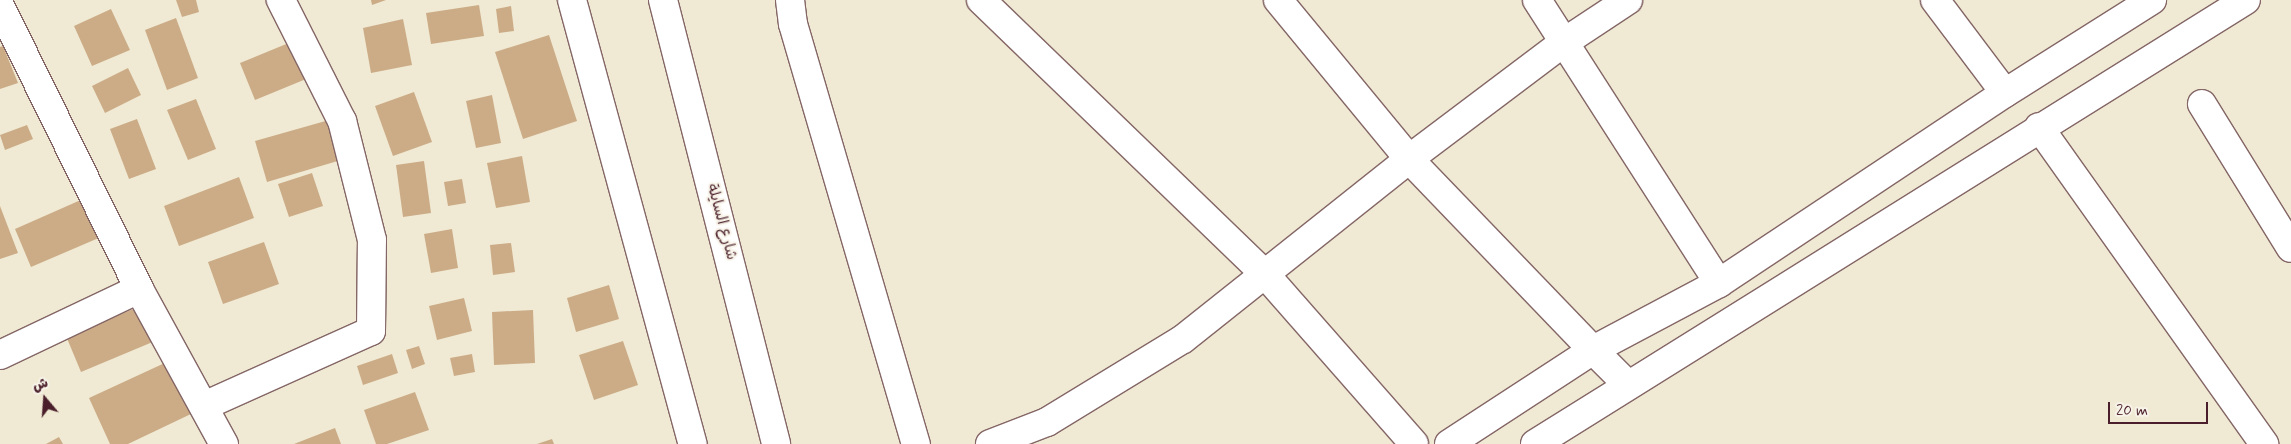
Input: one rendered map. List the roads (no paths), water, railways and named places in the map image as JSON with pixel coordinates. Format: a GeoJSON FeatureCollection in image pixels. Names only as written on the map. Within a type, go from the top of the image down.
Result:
{"type":"FeatureCollection","features":[{"type":"Feature","properties":{"kind":"street"},"geometry":{"type":"LineString","coordinates":[[204,406],[371,331],[372,240],[342,121],[281,0]]}},
{"type":"Feature","properties":{"kind":"street"},"geometry":{"type":"LineString","coordinates":[[572,0],[693,444]]}},
{"type":"Feature","properties":{"kind":"street","name":"شارع السايلة"},"geometry":{"type":"LineString","coordinates":[[663,0],[776,444]]}},
{"type":"Feature","properties":{"kind":"street"},"geometry":{"type":"LineString","coordinates":[[790,0],[794,24],[916,444]]}},
{"type":"Feature","properties":{"kind":"street"},"geometry":{"type":"LineString","coordinates":[[981,0],[1264,273],[1414,444]]}},
{"type":"Feature","properties":{"kind":"street"},"geometry":{"type":"LineString","coordinates":[[1278,0],[1409,159],[1628,385]]}},
{"type":"Feature","properties":{"kind":"street"},"geometry":{"type":"LineString","coordinates":[[1537,0],[1719,283]]}},
{"type":"Feature","properties":{"kind":"street"},"geometry":{"type":"LineString","coordinates":[[990,444],[1047,422],[1183,339],[1409,159],[1564,43],[1628,0]]}},
{"type":"Feature","properties":{"kind":"street"},"geometry":{"type":"LineString","coordinates":[[1935,0],[2005,93]]}},
{"type":"Feature","properties":{"kind":"street"},"geometry":{"type":"LineString","coordinates":[[1449,444],[1593,350],[1719,283],[2005,93],[2152,0]]}},
{"type":"Feature","properties":{"kind":"street"},"geometry":{"type":"LineString","coordinates":[[1535,444],[2039,127],[2246,0]]}},
{"type":"Feature","properties":{"kind":"street"},"geometry":{"type":"LineString","coordinates":[[0,6],[139,289],[224,444]]}},
{"type":"Feature","properties":{"kind":"street"},"geometry":{"type":"LineString","coordinates":[[2202,104],[2291,248]]}},
{"type":"Feature","properties":{"kind":"street"},"geometry":{"type":"LineString","coordinates":[[2039,127],[2264,444]]}},
{"type":"Feature","properties":{"kind":"street"},"geometry":{"type":"LineString","coordinates":[[0,355],[139,289]]}}]}
